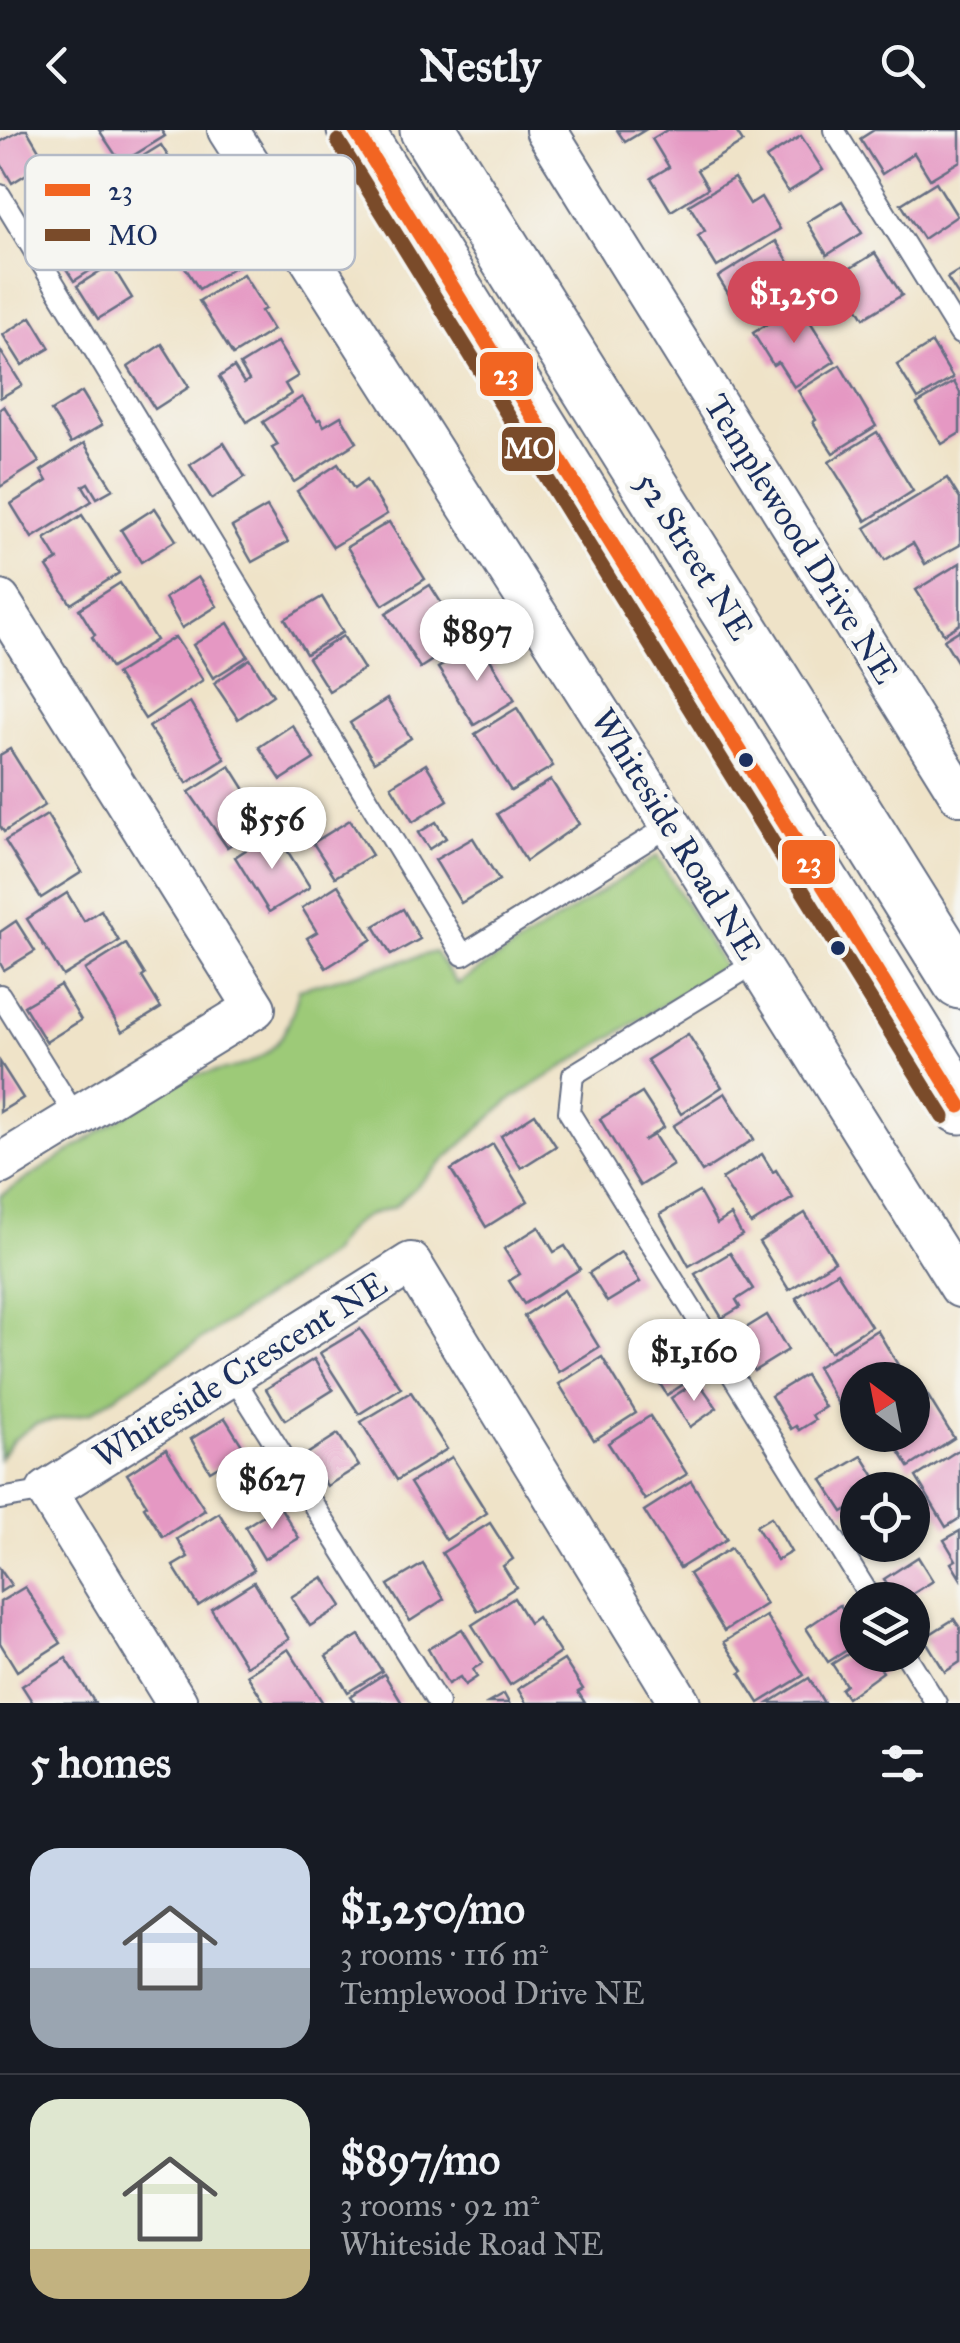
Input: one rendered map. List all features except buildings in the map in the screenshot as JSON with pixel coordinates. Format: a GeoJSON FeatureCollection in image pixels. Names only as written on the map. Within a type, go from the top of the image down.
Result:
{"type":"FeatureCollection","features":[{"type":"Feature","properties":{"kind":"main road","name":"52 Street NE"},"geometry":{"type":"LineString","coordinates":[[355,130],[960,1106]]}},
{"type":"Feature","properties":{"kind":"main road","name":"52 Street NE"},"geometry":{"type":"LineString","coordinates":[[428,130],[960,981]]}},
{"type":"Feature","properties":{"kind":"street","name":"Whiteside Road NE"},"geometry":{"type":"LineString","coordinates":[[228,130],[244,155]]}},
{"type":"Feature","properties":{"kind":"street","name":"Templewood Drive NE"},"geometry":{"type":"LineString","coordinates":[[546,130],[960,795]]}},
{"type":"Feature","properties":{"kind":"street","name":"Whiteside Road NE"},"geometry":{"type":"LineString","coordinates":[[317,270],[960,1287]]}},
{"type":"Feature","properties":{"kind":"street"},"geometry":{"type":"LineString","coordinates":[[0,601],[255,1008],[0,1164]]}},
{"type":"Feature","properties":{"kind":"street","name":"Whiteside Crescent NE"},"geometry":{"type":"LineString","coordinates":[[47,1491],[411,1264],[680,1703]]}},
{"type":"Feature","properties":{"kind":"street"},"geometry":{"type":"LineString","coordinates":[[47,1491],[177,1703]]}},
{"type":"Feature","properties":{"kind":"lane"},"geometry":{"type":"LineString","coordinates":[[834,130],[960,334]]}},
{"type":"Feature","properties":{"kind":"lane"},"geometry":{"type":"LineString","coordinates":[[0,196],[25,237]]}},
{"type":"Feature","properties":{"kind":"lane"},"geometry":{"type":"LineString","coordinates":[[45,270],[464,955],[671,825]]}},
{"type":"Feature","properties":{"kind":"lane"},"geometry":{"type":"LineString","coordinates":[[756,962],[573,1075],[569,1112],[861,1582]]}},
{"type":"Feature","properties":{"kind":"lane"},"geometry":{"type":"LineString","coordinates":[[0,996],[76,1117]]}},
{"type":"Feature","properties":{"kind":"lane"},"geometry":{"type":"LineString","coordinates":[[232,1375],[438,1703]]}},
{"type":"Feature","properties":{"kind":"lane"},"geometry":{"type":"LineString","coordinates":[[0,1499],[47,1491]]}},
{"type":"Feature","properties":{"kind":"lane"},"geometry":{"type":"LineString","coordinates":[[917,1672],[936,1703]]}},
{"type":"Feature","properties":{"kind":"green space"},"geometry":{"type":"Polygon","coordinates":[[[657,856],[724,967],[510,1100],[394,1207],[356,1222],[330,1254],[90,1413],[35,1424],[12,1441],[0,1458],[0,1196],[187,1076],[231,1069],[262,1056],[285,1031],[299,989],[435,952],[457,984],[657,856]]]}},
{"type":"Feature","properties":{"kind":"transit line","name":"23"},"geometry":{"type":"LineString","coordinates":[[355,130],[960,1106]]}},
{"type":"Feature","properties":{"kind":"transit line","name":"MO"},"geometry":{"type":"LineString","coordinates":[[338,141],[347,155]]}},
{"type":"Feature","properties":{"kind":"transit line","name":"MO"},"geometry":{"type":"LineString","coordinates":[[355,168],[943,1117]]}}]}
